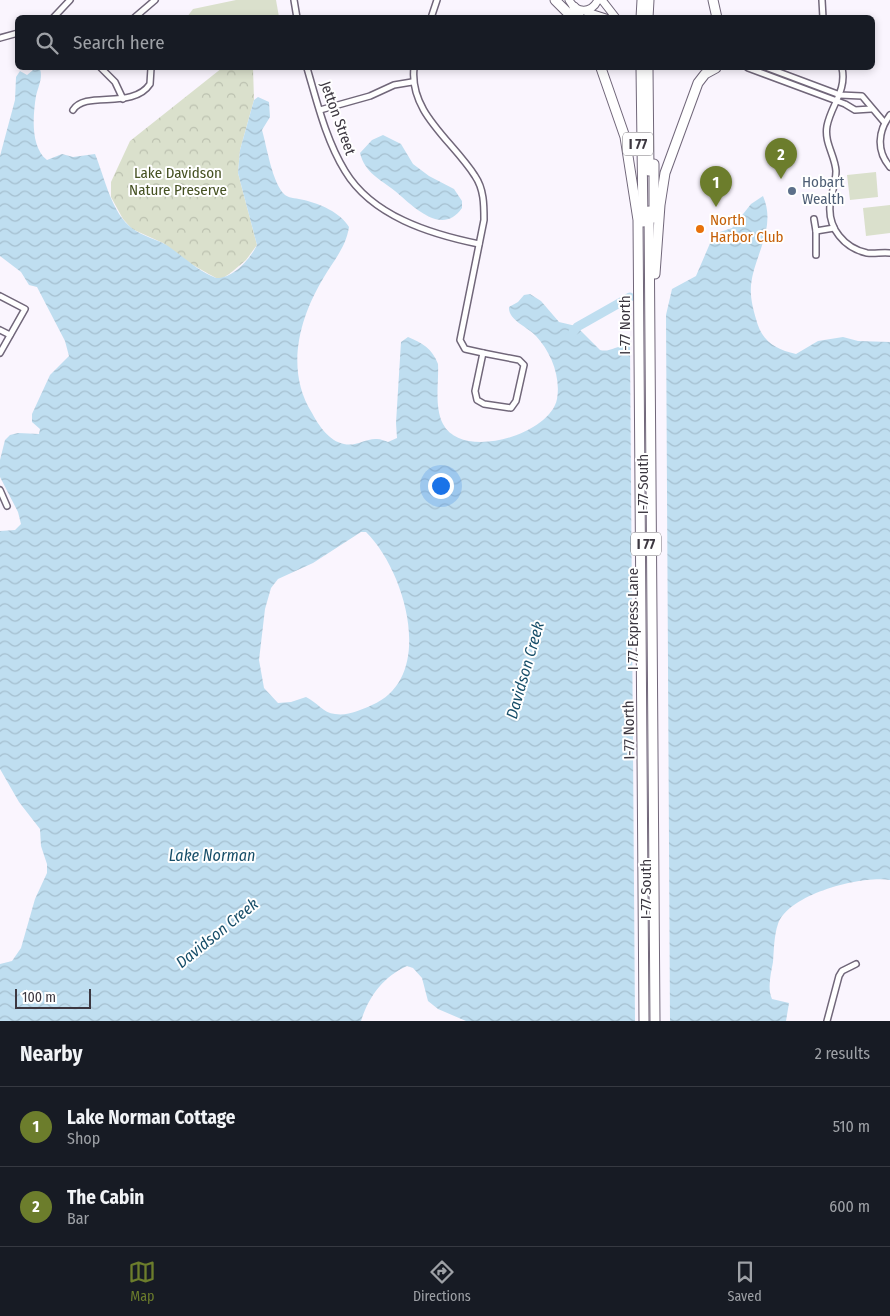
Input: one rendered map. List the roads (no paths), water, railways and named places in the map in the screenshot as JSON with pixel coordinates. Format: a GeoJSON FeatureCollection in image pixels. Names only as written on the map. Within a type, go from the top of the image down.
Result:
{"type":"FeatureCollection","features":[{"type":"Feature","properties":{"kind":"highway"},"geometry":{"type":"LineString","coordinates":[[555,0],[570,15]]}},
{"type":"Feature","properties":{"kind":"highway"},"geometry":{"type":"LineString","coordinates":[[636,15],[637,0]]}},
{"type":"Feature","properties":{"kind":"highway"},"geometry":{"type":"LineString","coordinates":[[641,15],[642,0]]}},
{"type":"Feature","properties":{"kind":"highway"},"geometry":{"type":"LineString","coordinates":[[648,15],[649,0]]}},
{"type":"Feature","properties":{"kind":"highway"},"geometry":{"type":"LineString","coordinates":[[653,15],[654,0]]}},
{"type":"Feature","properties":{"kind":"highway"},"geometry":{"type":"LineString","coordinates":[[713,0],[716,15]]}},
{"type":"Feature","properties":{"kind":"highway"},"geometry":{"type":"LineString","coordinates":[[601,70],[625,137],[638,220]]}},
{"type":"Feature","properties":{"kind":"highway","name":"I 77"},"geometry":{"type":"LineString","coordinates":[[636,70],[638,220]]}},
{"type":"Feature","properties":{"kind":"highway","name":"I 77 Express Lane"},"geometry":{"type":"LineString","coordinates":[[641,70],[649,1021]]}},
{"type":"Feature","properties":{"kind":"highway","name":"I 77 Express Lane"},"geometry":{"type":"LineString","coordinates":[[648,70],[655,1021]]}},
{"type":"Feature","properties":{"kind":"highway","name":"I-77 South"},"geometry":{"type":"LineString","coordinates":[[653,70],[660,1021]]}},
{"type":"Feature","properties":{"kind":"highway"},"geometry":{"type":"LineString","coordinates":[[655,276],[661,200],[668,164],[698,83],[705,74],[712,70]]}},
{"type":"Feature","properties":{"kind":"highway","name":"I-77 North"},"geometry":{"type":"LineString","coordinates":[[638,220],[644,1021]]}},
{"type":"Feature","properties":{"kind":"main road"},"geometry":{"type":"LineString","coordinates":[[574,6],[591,8],[598,0]]}},
{"type":"Feature","properties":{"kind":"main road"},"geometry":{"type":"LineString","coordinates":[[602,0],[614,15]]}},
{"type":"Feature","properties":{"kind":"main road"},"geometry":{"type":"LineString","coordinates":[[574,6],[598,15]]}},
{"type":"Feature","properties":{"kind":"street"},"geometry":{"type":"LineString","coordinates":[[56,15],[70,0]]}},
{"type":"Feature","properties":{"kind":"street"},"geometry":{"type":"LineString","coordinates":[[138,15],[155,0]]}},
{"type":"Feature","properties":{"kind":"street"},"geometry":{"type":"LineString","coordinates":[[294,0],[296,15]]}},
{"type":"Feature","properties":{"kind":"street"},"geometry":{"type":"LineString","coordinates":[[431,15],[437,0]]}},
{"type":"Feature","properties":{"kind":"street"},"geometry":{"type":"LineString","coordinates":[[822,0],[823,15]]}},
{"type":"Feature","properties":{"kind":"street"},"geometry":{"type":"LineString","coordinates":[[0,38],[15,34]]}},
{"type":"Feature","properties":{"kind":"street"},"geometry":{"type":"LineString","coordinates":[[103,70],[115,82],[123,99]]}},
{"type":"Feature","properties":{"kind":"street"},"geometry":{"type":"LineString","coordinates":[[73,110],[78,104],[123,99],[140,93],[147,88],[151,80],[151,70]]}},
{"type":"Feature","properties":{"kind":"street","name":"Jetton Street"},"geometry":{"type":"LineString","coordinates":[[308,70],[337,156],[350,179],[366,196],[416,227],[449,238],[479,244]]}},
{"type":"Feature","properties":{"kind":"street"},"geometry":{"type":"LineString","coordinates":[[414,70],[412,82],[420,104],[451,148],[475,176],[481,188],[484,202],[484,220],[460,340],[466,349],[519,360],[524,365],[516,401],[511,408],[484,404],[477,400],[475,391],[483,353]]}},
{"type":"Feature","properties":{"kind":"street"},"geometry":{"type":"LineString","coordinates":[[753,70],[838,101],[855,110],[871,109]]}},
{"type":"Feature","properties":{"kind":"street"},"geometry":{"type":"LineString","coordinates":[[773,70],[840,95],[862,96],[868,102],[871,109],[884,122]]}},
{"type":"Feature","properties":{"kind":"street"},"geometry":{"type":"LineString","coordinates":[[842,70],[844,79],[840,95],[829,120],[826,134],[836,170],[830,204],[834,228],[845,242],[860,250],[890,253]]}},
{"type":"Feature","properties":{"kind":"street"},"geometry":{"type":"LineString","coordinates":[[320,110],[363,99],[394,85],[412,82]]}},
{"type":"Feature","properties":{"kind":"street"},"geometry":{"type":"LineString","coordinates":[[890,114],[884,122],[880,150],[890,167]]}},
{"type":"Feature","properties":{"kind":"street"},"geometry":{"type":"LineString","coordinates":[[814,219],[816,255]]}},
{"type":"Feature","properties":{"kind":"street"},"geometry":{"type":"LineString","coordinates":[[816,231],[834,228]]}},
{"type":"Feature","properties":{"kind":"street"},"geometry":{"type":"LineString","coordinates":[[0,296],[25,309],[0,353]]}},
{"type":"Feature","properties":{"kind":"street"},"geometry":{"type":"LineString","coordinates":[[0,330],[10,335]]}},
{"type":"Feature","properties":{"kind":"street"},"geometry":{"type":"LineString","coordinates":[[0,490],[7,506]]}},
{"type":"Feature","properties":{"kind":"street"},"geometry":{"type":"LineString","coordinates":[[827,1021],[839,976],[842,971],[856,964]]}},
{"type":"Feature","properties":{"kind":"water","name":"Lake Norman"},"geometry":{"type":"Polygon","coordinates":[[[33,70],[40,70],[41,72],[34,112],[34,130],[38,147],[47,160],[62,154],[73,157],[95,154],[114,205],[125,222],[137,232],[168,246],[197,268],[216,278],[235,272],[250,256],[257,245],[238,173],[240,150],[254,100],[258,97],[269,102],[270,117],[262,130],[273,174],[280,189],[287,196],[329,209],[349,227],[342,247],[315,293],[302,327],[298,344],[297,362],[304,396],[318,423],[334,440],[348,445],[377,439],[388,442],[397,438],[396,423],[401,342],[408,337],[426,347],[436,358],[438,364],[440,417],[443,424],[453,435],[468,441],[486,442],[504,439],[523,432],[539,423],[551,412],[557,399],[558,382],[554,365],[541,342],[533,333],[515,320],[510,312],[509,307],[518,302],[524,295],[530,294],[541,301],[559,322],[576,326],[600,350],[604,351],[626,345],[630,346],[635,1021],[466,1021],[438,1009],[428,1001],[422,978],[413,968],[407,966],[398,970],[378,988],[368,1003],[361,1021],[0,1021],[0,964],[12,961],[21,948],[35,899],[47,873],[47,864],[41,846],[40,829],[19,802],[0,769],[0,531],[15,530],[21,524],[18,512],[0,477],[0,460],[5,440],[10,435],[18,433],[39,434],[40,429],[32,422],[32,414],[50,375],[69,356],[65,341],[37,287],[29,285],[21,272],[0,256],[0,156],[15,100],[16,77],[20,71],[27,75],[33,70]],[[361,532],[313,563],[278,579],[271,588],[265,609],[259,660],[264,688],[278,703],[291,702],[306,697],[323,710],[331,713],[350,713],[372,705],[392,691],[404,672],[409,648],[408,622],[402,596],[393,571],[380,549],[366,532],[361,532]]]}},
{"type":"Feature","properties":{"kind":"water"},"geometry":{"type":"Polygon","coordinates":[[[383,135],[401,144],[413,164],[429,176],[454,189],[462,201],[462,208],[454,216],[446,220],[428,216],[369,171],[360,153],[372,140],[383,135]]]}},
{"type":"Feature","properties":{"kind":"water"},"geometry":{"type":"Polygon","coordinates":[[[763,196],[767,208],[766,230],[753,274],[751,290],[756,319],[766,339],[782,350],[796,354],[818,341],[843,337],[858,341],[890,342],[890,880],[862,881],[827,889],[796,904],[785,913],[778,924],[776,933],[770,986],[772,999],[789,1003],[786,1021],[670,1021],[666,315],[672,289],[696,276],[714,234],[732,228],[751,204],[763,196]]]}},
{"type":"Feature","properties":{"kind":"waterway","name":"Davidson Creek"},"geometry":{"type":"LineString","coordinates":[[570,336],[577,327],[630,297]]}},
{"type":"Feature","properties":{"kind":"place","name":"The Cabin"},"geometry":{"type":"Point","coordinates":[781,179]}},
{"type":"Feature","properties":{"kind":"place","name":"Hobart Wealth"},"geometry":{"type":"Point","coordinates":[792,191]}},
{"type":"Feature","properties":{"kind":"place","name":"Lake Norman Cottage"},"geometry":{"type":"Point","coordinates":[716,207]}},
{"type":"Feature","properties":{"kind":"place","name":"North Harbor Club"},"geometry":{"type":"Point","coordinates":[700,229]}},
{"type":"Feature","properties":{"kind":"park label","name":"Lake Davidson Nature Preserve"},"geometry":{"type":"Point","coordinates":[178,182]}}]}
